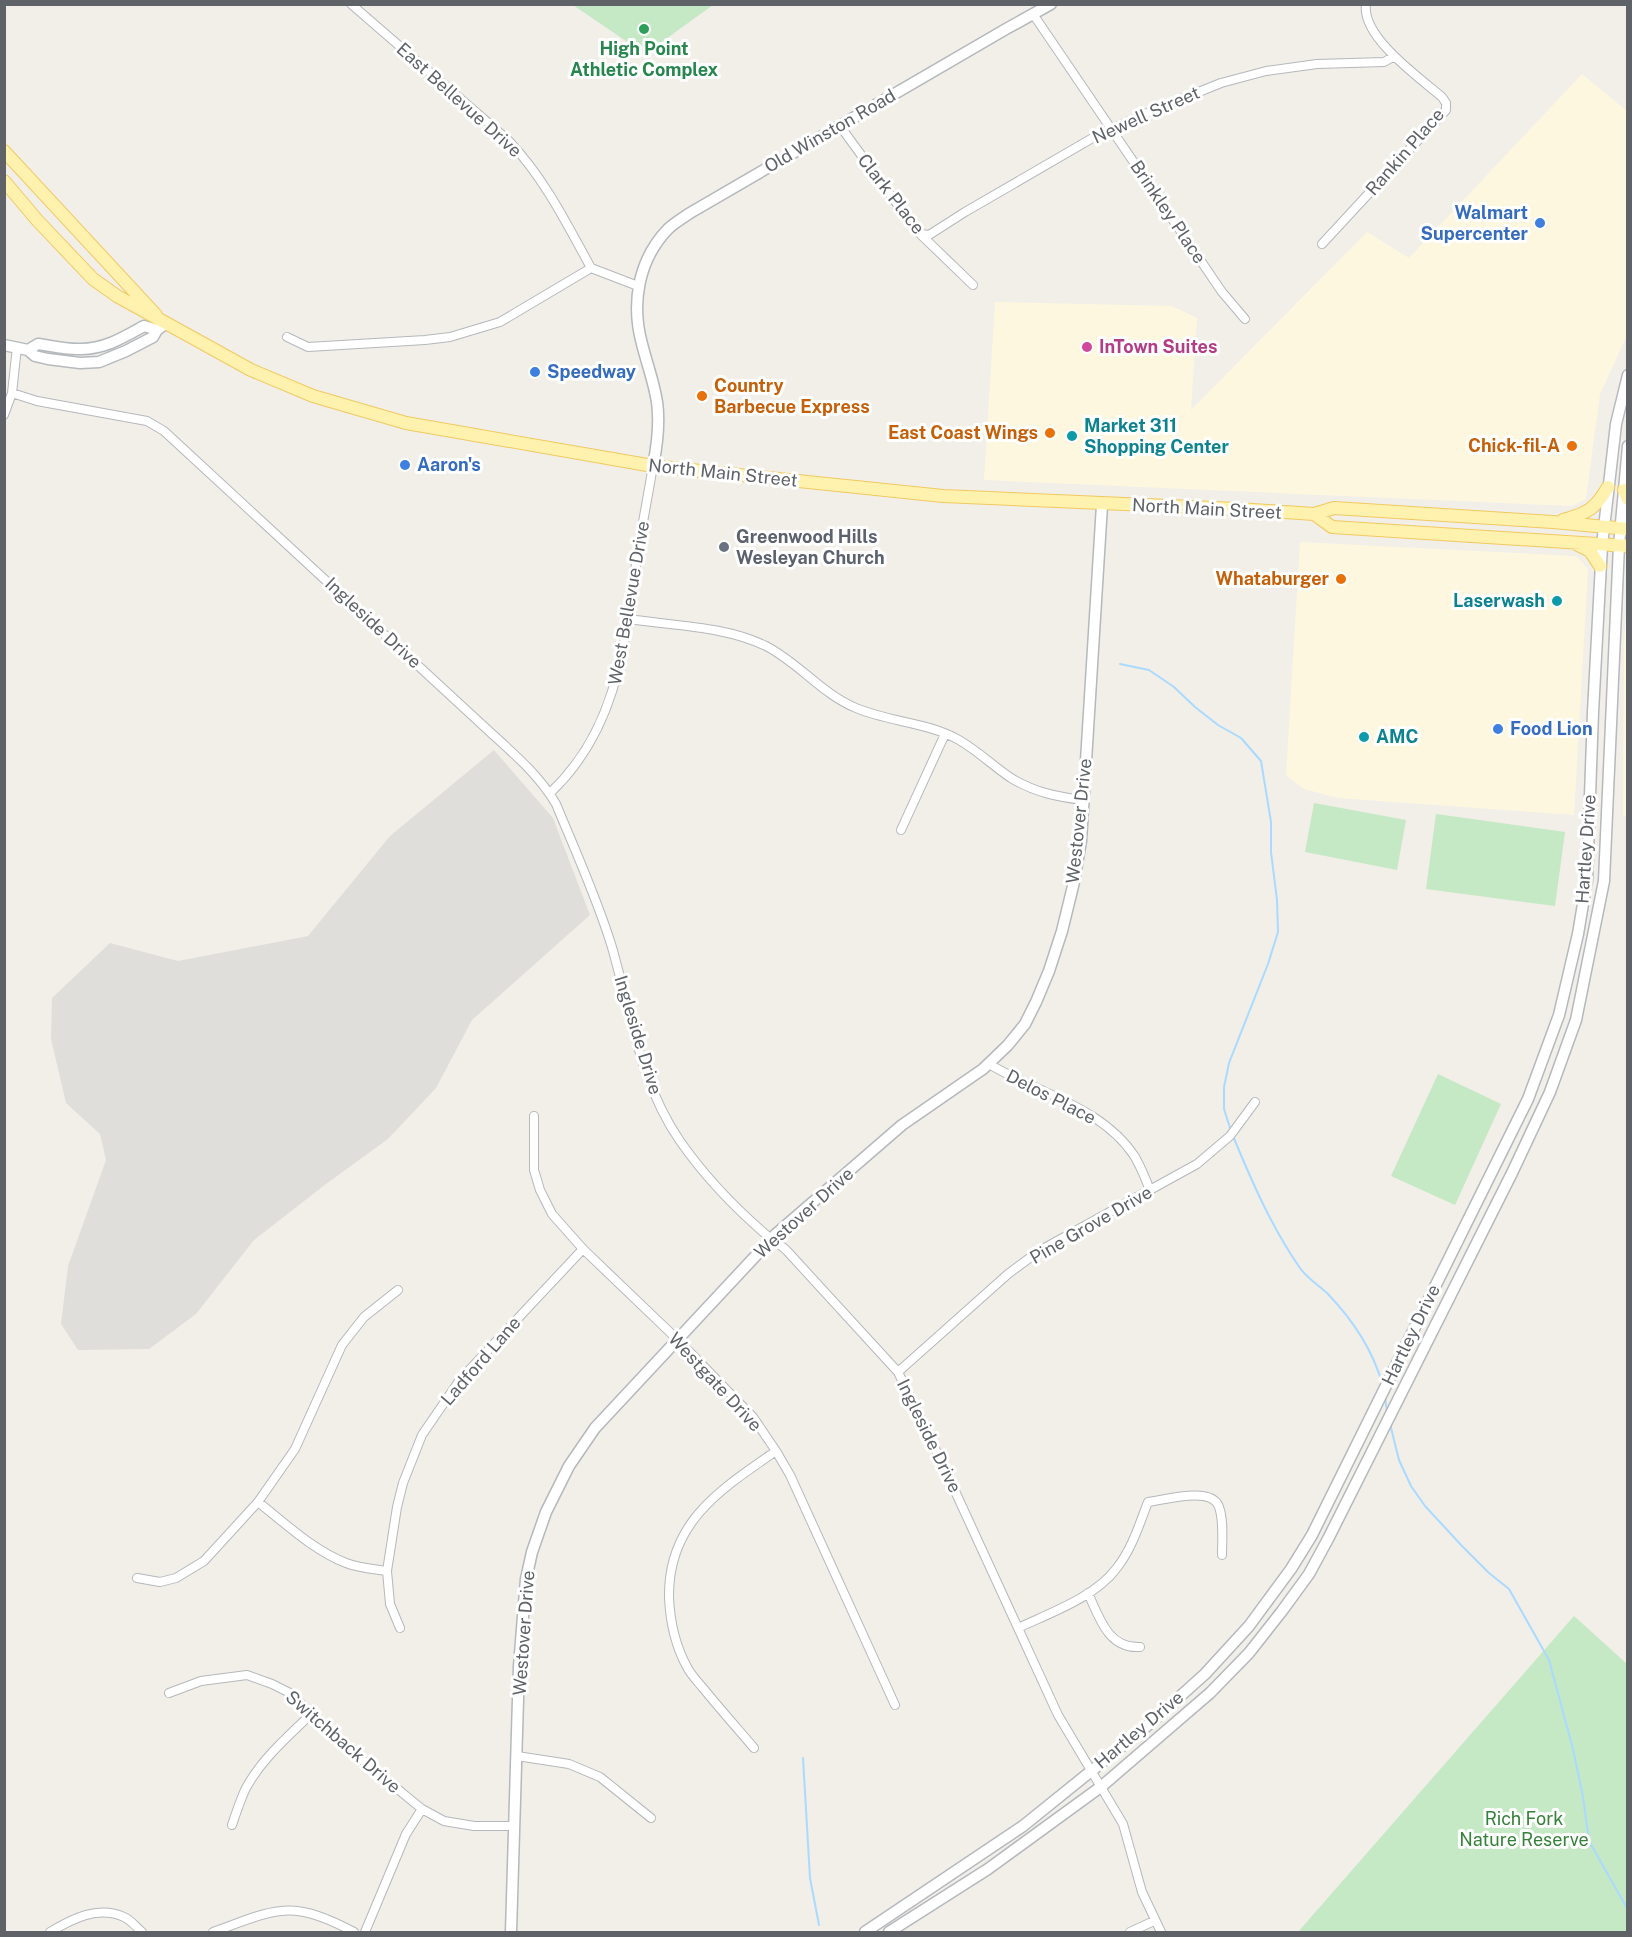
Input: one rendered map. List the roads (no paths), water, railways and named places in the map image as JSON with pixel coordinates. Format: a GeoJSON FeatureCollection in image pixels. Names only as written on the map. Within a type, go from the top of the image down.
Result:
{"type":"FeatureCollection","features":[{"type":"Feature","properties":{"kind":"main road"},"geometry":{"type":"LineString","coordinates":[[4,151],[161,327]]}},
{"type":"Feature","properties":{"kind":"main road","name":"North Main Street"},"geometry":{"type":"LineString","coordinates":[[4,181],[93,279],[161,327],[251,370],[313,396],[406,423],[653,466],[943,496],[1314,514],[1334,508],[1624,528]]}},
{"type":"Feature","properties":{"kind":"main road"},"geometry":{"type":"LineString","coordinates":[[1553,522],[1588,512],[1599,503],[1608,487]]}},
{"type":"Feature","properties":{"kind":"main road","name":"North Main Street"},"geometry":{"type":"LineString","coordinates":[[1314,514],[1332,526],[1623,546]]}},
{"type":"Feature","properties":{"kind":"main road"},"geometry":{"type":"LineString","coordinates":[[1575,543],[1590,551],[1600,566]]}},
{"type":"Feature","properties":{"kind":"street","name":"East Bellevue Drive"},"geometry":{"type":"LineString","coordinates":[[351,4],[508,140],[526,160],[557,205],[591,268]]}},
{"type":"Feature","properties":{"kind":"street","name":"Old Winston Road"},"geometry":{"type":"LineString","coordinates":[[653,466],[657,449],[657,403],[636,310],[638,286],[645,263],[669,228],[690,213],[1051,4]]}},
{"type":"Feature","properties":{"kind":"street","name":"Rankin Place"},"geometry":{"type":"LineString","coordinates":[[1322,244],[1446,110],[1446,103],[1442,98],[1393,57],[1368,21],[1366,4]]}},
{"type":"Feature","properties":{"kind":"street","name":"Brinkley Place"},"geometry":{"type":"LineString","coordinates":[[1033,14],[1222,292],[1245,319]]}},
{"type":"Feature","properties":{"kind":"street","name":"Newell Street"},"geometry":{"type":"LineString","coordinates":[[921,234],[929,235],[1096,136],[1221,83],[1255,74],[1317,64],[1384,62],[1393,57]]}},
{"type":"Feature","properties":{"kind":"street","name":"Clark Place"},"geometry":{"type":"LineString","coordinates":[[840,126],[916,230],[972,285]]}},
{"type":"Feature","properties":{"kind":"street"},"geometry":{"type":"LineString","coordinates":[[287,337],[308,347],[450,337],[500,322],[591,268],[638,286]]}},
{"type":"Feature","properties":{"kind":"street"},"geometry":{"type":"LineString","coordinates":[[4,345],[28,350],[35,356],[48,359],[80,363],[99,362],[153,337],[161,327]]}},
{"type":"Feature","properties":{"kind":"street"},"geometry":{"type":"LineString","coordinates":[[4,415],[12,393],[16,347]]}},
{"type":"Feature","properties":{"kind":"street","name":"Hartley Drive"},"geometry":{"type":"LineString","coordinates":[[865,1932],[1023,1826],[1147,1726],[1205,1674],[1249,1626],[1291,1569],[1312,1535],[1528,1099],[1559,1015],[1578,934],[1587,880],[1603,526],[1616,424],[1628,375]]}},
{"type":"Feature","properties":{"kind":"street","name":"Ingleside Drive"},"geometry":{"type":"LineString","coordinates":[[12,393],[37,401],[147,422],[164,430],[533,772],[550,793],[603,920],[641,1061],[660,1108],[705,1173],[772,1240],[788,1252],[897,1372],[943,1464],[1058,1715],[1123,1824],[1142,1892],[1161,1932]]}},
{"type":"Feature","properties":{"kind":"street","name":"Hartley Drive"},"geometry":{"type":"LineString","coordinates":[[889,1932],[988,1869],[1102,1786],[1210,1693],[1249,1653],[1309,1574],[1508,1183],[1550,1092],[1576,1020],[1604,881],[1628,446]]}},
{"type":"Feature","properties":{"kind":"street","name":"West Bellevue Drive"},"geometry":{"type":"LineString","coordinates":[[550,793],[579,761],[608,707],[622,659],[653,466]]}},
{"type":"Feature","properties":{"kind":"street","name":"Westover Drive"},"geometry":{"type":"LineString","coordinates":[[511,1932],[519,1666],[526,1579],[532,1552],[546,1512],[569,1467],[595,1428],[772,1240],[902,1125],[989,1064],[1008,1046],[1025,1024],[1036,1002],[1062,932],[1081,841],[1102,505]]}},
{"type":"Feature","properties":{"kind":"street"},"geometry":{"type":"LineString","coordinates":[[629,619],[730,633],[767,646],[820,687],[848,705],[879,716],[918,724],[945,734],[960,741],[1011,778],[1029,788],[1054,797],[1084,800]]}},
{"type":"Feature","properties":{"kind":"street"},"geometry":{"type":"LineString","coordinates":[[901,830],[945,734]]}},
{"type":"Feature","properties":{"kind":"street","name":"Delos Place"},"geometry":{"type":"LineString","coordinates":[[989,1064],[1065,1102],[1107,1127],[1122,1140],[1134,1156],[1150,1191]]}},
{"type":"Feature","properties":{"kind":"street","name":"Pine Grove Drive"},"geometry":{"type":"LineString","coordinates":[[897,1372],[1008,1274],[1039,1251],[1150,1191],[1208,1156],[1230,1136],[1255,1102]]}},
{"type":"Feature","properties":{"kind":"street","name":"Westgate Drive"},"geometry":{"type":"LineString","coordinates":[[534,1116],[534,1170],[540,1190],[552,1214],[583,1249],[678,1340],[753,1417],[790,1475],[895,1705]]}},
{"type":"Feature","properties":{"kind":"street","name":"Ladford Lane"},"geometry":{"type":"LineString","coordinates":[[400,1628],[390,1604],[387,1571],[403,1483],[422,1435],[459,1381],[583,1249]]}},
{"type":"Feature","properties":{"kind":"street"},"geometry":{"type":"LineString","coordinates":[[137,1578],[160,1582],[176,1578],[204,1561],[258,1502],[295,1449],[342,1345],[364,1317],[398,1290]]}},
{"type":"Feature","properties":{"kind":"street"},"geometry":{"type":"LineString","coordinates":[[754,1748],[687,1668],[677,1645],[670,1619],[669,1584],[675,1553],[696,1515],[711,1499],[776,1451]]}},
{"type":"Feature","properties":{"kind":"street"},"geometry":{"type":"LineString","coordinates":[[1018,1628],[1099,1586],[1116,1569],[1131,1544],[1148,1502],[1199,1495],[1215,1499],[1221,1514],[1222,1555]]}},
{"type":"Feature","properties":{"kind":"street"},"geometry":{"type":"LineString","coordinates":[[258,1502],[308,1542],[327,1554],[347,1563],[387,1571]]}},
{"type":"Feature","properties":{"kind":"street"},"geometry":{"type":"LineString","coordinates":[[1088,1593],[1110,1636],[1124,1645],[1140,1647]]}},
{"type":"Feature","properties":{"kind":"street","name":"Switchback Drive"},"geometry":{"type":"LineString","coordinates":[[169,1693],[201,1681],[247,1676],[272,1684],[290,1693],[351,1751],[422,1809],[444,1821],[474,1826],[513,1826]]}},
{"type":"Feature","properties":{"kind":"street"},"geometry":{"type":"LineString","coordinates":[[232,1825],[245,1791],[256,1772],[270,1754],[312,1713]]}},
{"type":"Feature","properties":{"kind":"street"},"geometry":{"type":"LineString","coordinates":[[518,1756],[570,1764],[600,1777],[651,1818]]}},
{"type":"Feature","properties":{"kind":"street"},"geometry":{"type":"LineString","coordinates":[[366,1932],[406,1834],[422,1809]]}},
{"type":"Feature","properties":{"kind":"street"},"geometry":{"type":"LineString","coordinates":[[50,1932],[88,1913],[106,1911],[126,1917],[142,1932]]}},
{"type":"Feature","properties":{"kind":"street"},"geometry":{"type":"LineString","coordinates":[[213,1932],[282,1911],[310,1914],[354,1932]]}},
{"type":"Feature","properties":{"kind":"street"},"geometry":{"type":"LineString","coordinates":[[1130,1932],[1154,1921]]}},
{"type":"Feature","properties":{"kind":"waterway"},"geometry":{"type":"LineString","coordinates":[[1120,664],[1149,670],[1174,687],[1218,725],[1241,738],[1261,761],[1271,822],[1271,852],[1278,932],[1268,964],[1229,1063],[1224,1087],[1224,1109],[1231,1131]]}},
{"type":"Feature","properties":{"kind":"waterway"},"geometry":{"type":"LineString","coordinates":[[1233,1136],[1280,1237],[1303,1272],[1327,1293],[1353,1324],[1373,1358],[1382,1383]]}},
{"type":"Feature","properties":{"kind":"waterway"},"geometry":{"type":"LineString","coordinates":[[1385,1397],[1387,1412]]}},
{"type":"Feature","properties":{"kind":"waterway"},"geometry":{"type":"LineString","coordinates":[[1390,1424],[1399,1460],[1411,1486],[1425,1506],[1462,1546],[1509,1589],[1549,1660],[1573,1749],[1589,1841],[1628,1910]]}},
{"type":"Feature","properties":{"kind":"waterway"},"geometry":{"type":"LineString","coordinates":[[803,1758],[810,1878],[819,1925]]}},
{"type":"Feature","properties":{"kind":"place","name":"High Point Athletic Complex"},"geometry":{"type":"Point","coordinates":[644,29]}},
{"type":"Feature","properties":{"kind":"place","name":"Walmart Supercenter"},"geometry":{"type":"Point","coordinates":[1540,223]}},
{"type":"Feature","properties":{"kind":"place","name":"InTown Suites"},"geometry":{"type":"Point","coordinates":[1087,347]}},
{"type":"Feature","properties":{"kind":"place","name":"Speedway"},"geometry":{"type":"Point","coordinates":[535,372]}},
{"type":"Feature","properties":{"kind":"place","name":"Country Barbecue Express"},"geometry":{"type":"Point","coordinates":[702,396]}},
{"type":"Feature","properties":{"kind":"place","name":"East Coast Wings"},"geometry":{"type":"Point","coordinates":[1050,433]}},
{"type":"Feature","properties":{"kind":"place","name":"Market 311 Shopping Center"},"geometry":{"type":"Point","coordinates":[1072,436]}},
{"type":"Feature","properties":{"kind":"place","name":"Chick-fil-A"},"geometry":{"type":"Point","coordinates":[1572,446]}},
{"type":"Feature","properties":{"kind":"place","name":"Aaron's"},"geometry":{"type":"Point","coordinates":[405,465]}},
{"type":"Feature","properties":{"kind":"place","name":"Greenwood Hills Wesleyan Church"},"geometry":{"type":"Point","coordinates":[724,547]}},
{"type":"Feature","properties":{"kind":"place","name":"Whataburger"},"geometry":{"type":"Point","coordinates":[1341,579]}},
{"type":"Feature","properties":{"kind":"place","name":"Laserwash"},"geometry":{"type":"Point","coordinates":[1557,601]}},
{"type":"Feature","properties":{"kind":"place","name":"Food Lion"},"geometry":{"type":"Point","coordinates":[1498,729]}},
{"type":"Feature","properties":{"kind":"place","name":"AMC"},"geometry":{"type":"Point","coordinates":[1364,737]}},
{"type":"Feature","properties":{"kind":"park label","name":"Rich Fork Nature Reserve"},"geometry":{"type":"Point","coordinates":[1524,1829]}}]}
